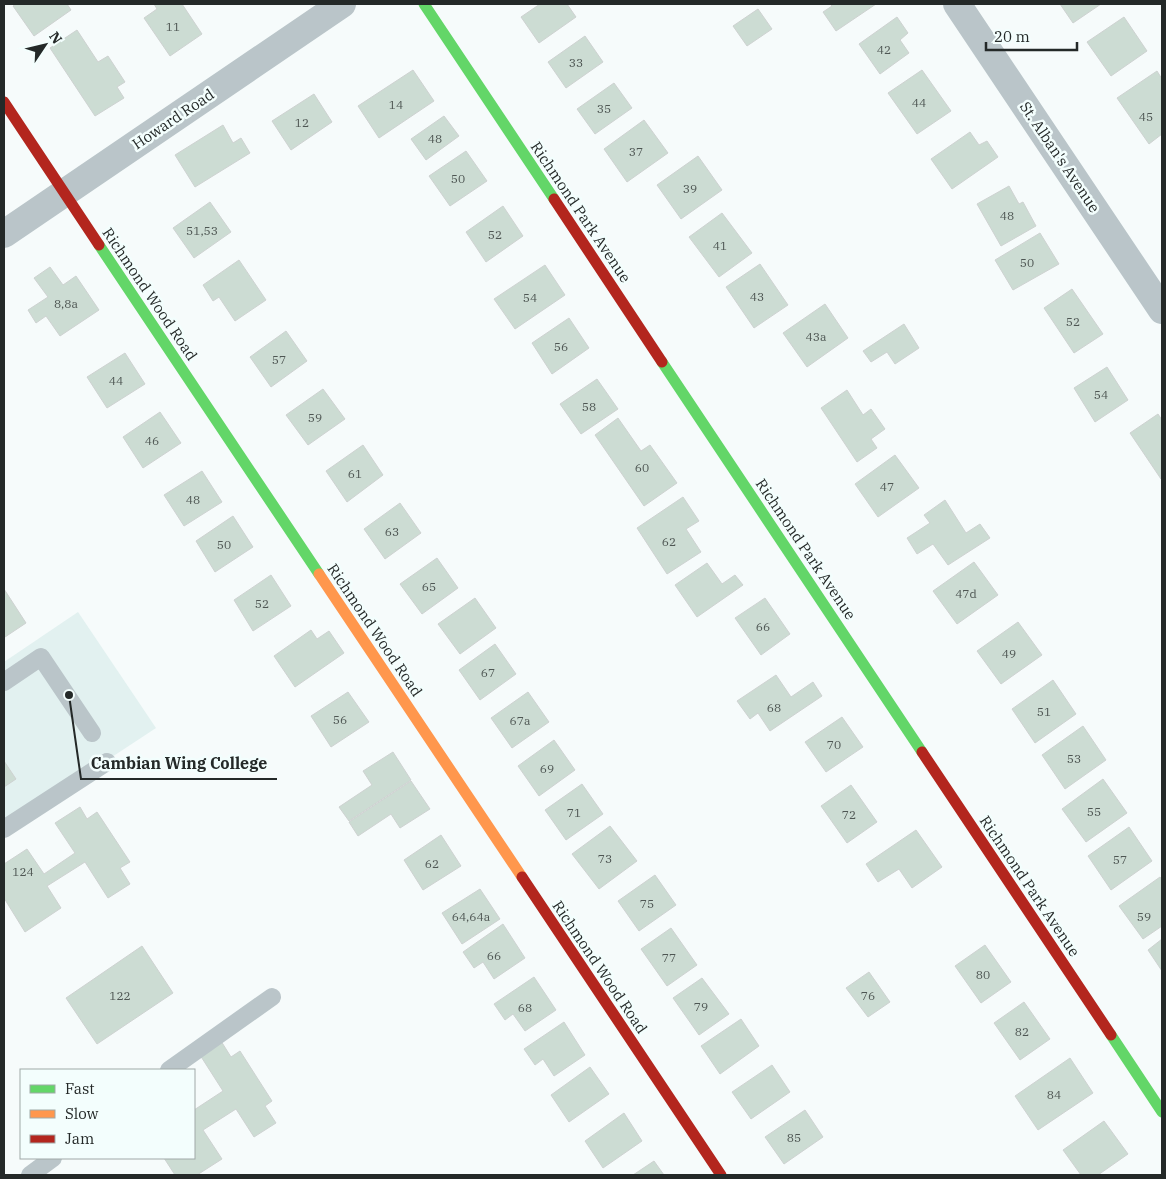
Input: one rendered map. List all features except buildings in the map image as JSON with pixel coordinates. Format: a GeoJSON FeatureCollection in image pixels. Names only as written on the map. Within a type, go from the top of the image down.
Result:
{"type":"FeatureCollection","features":[{"type":"Feature","properties":{"kind":"street","name":"Howard Road"},"geometry":{"type":"LineString","coordinates":[[4,234],[342,4]]}},
{"type":"Feature","properties":{"kind":"street","name":"Richmond Park Avenue"},"geometry":{"type":"LineString","coordinates":[[424,4],[1162,1112]]}},
{"type":"Feature","properties":{"kind":"street","name":"St. Alban's Avenue"},"geometry":{"type":"LineString","coordinates":[[957,4],[1162,310]]}},
{"type":"Feature","properties":{"kind":"street","name":"Richmond Wood Road"},"geometry":{"type":"LineString","coordinates":[[4,102],[721,1175]]}},
{"type":"Feature","properties":{"kind":"lane"},"geometry":{"type":"LineString","coordinates":[[4,682],[41,657],[92,733]]}},
{"type":"Feature","properties":{"kind":"lane"},"geometry":{"type":"LineString","coordinates":[[4,829],[107,762]]}},
{"type":"Feature","properties":{"kind":"lane"},"geometry":{"type":"LineString","coordinates":[[170,1069],[272,997]]}},
{"type":"Feature","properties":{"kind":"lane"},"geometry":{"type":"LineString","coordinates":[[30,1175],[52,1159]]}},
{"type":"Feature","properties":{"kind":"shaded area"},"geometry":{"type":"Polygon","coordinates":[[[78,612],[156,728],[4,828],[4,662],[78,612]]]}},
{"type":"Feature","properties":{"kind":"traffic: fast"},"geometry":{"type":"LineString","coordinates":[[424,4],[554,199]]}},
{"type":"Feature","properties":{"kind":"traffic: fast"},"geometry":{"type":"LineString","coordinates":[[99,245],[319,574]]}},
{"type":"Feature","properties":{"kind":"traffic: fast"},"geometry":{"type":"LineString","coordinates":[[662,362],[922,752]]}},
{"type":"Feature","properties":{"kind":"traffic: fast"},"geometry":{"type":"LineString","coordinates":[[1111,1035],[1162,1112]]}},
{"type":"Feature","properties":{"kind":"traffic: slow"},"geometry":{"type":"LineString","coordinates":[[319,574],[522,877]]}},
{"type":"Feature","properties":{"kind":"traffic: jam"},"geometry":{"type":"LineString","coordinates":[[4,102],[99,245]]}},
{"type":"Feature","properties":{"kind":"traffic: jam"},"geometry":{"type":"LineString","coordinates":[[554,199],[662,362]]}},
{"type":"Feature","properties":{"kind":"traffic: jam"},"geometry":{"type":"LineString","coordinates":[[922,752],[1111,1035]]}},
{"type":"Feature","properties":{"kind":"traffic: jam"},"geometry":{"type":"LineString","coordinates":[[522,877],[721,1175]]}},
{"type":"Feature","properties":{"kind":"place","name":"Cambian Wing College"},"geometry":{"type":"Point","coordinates":[69,695]}}]}
